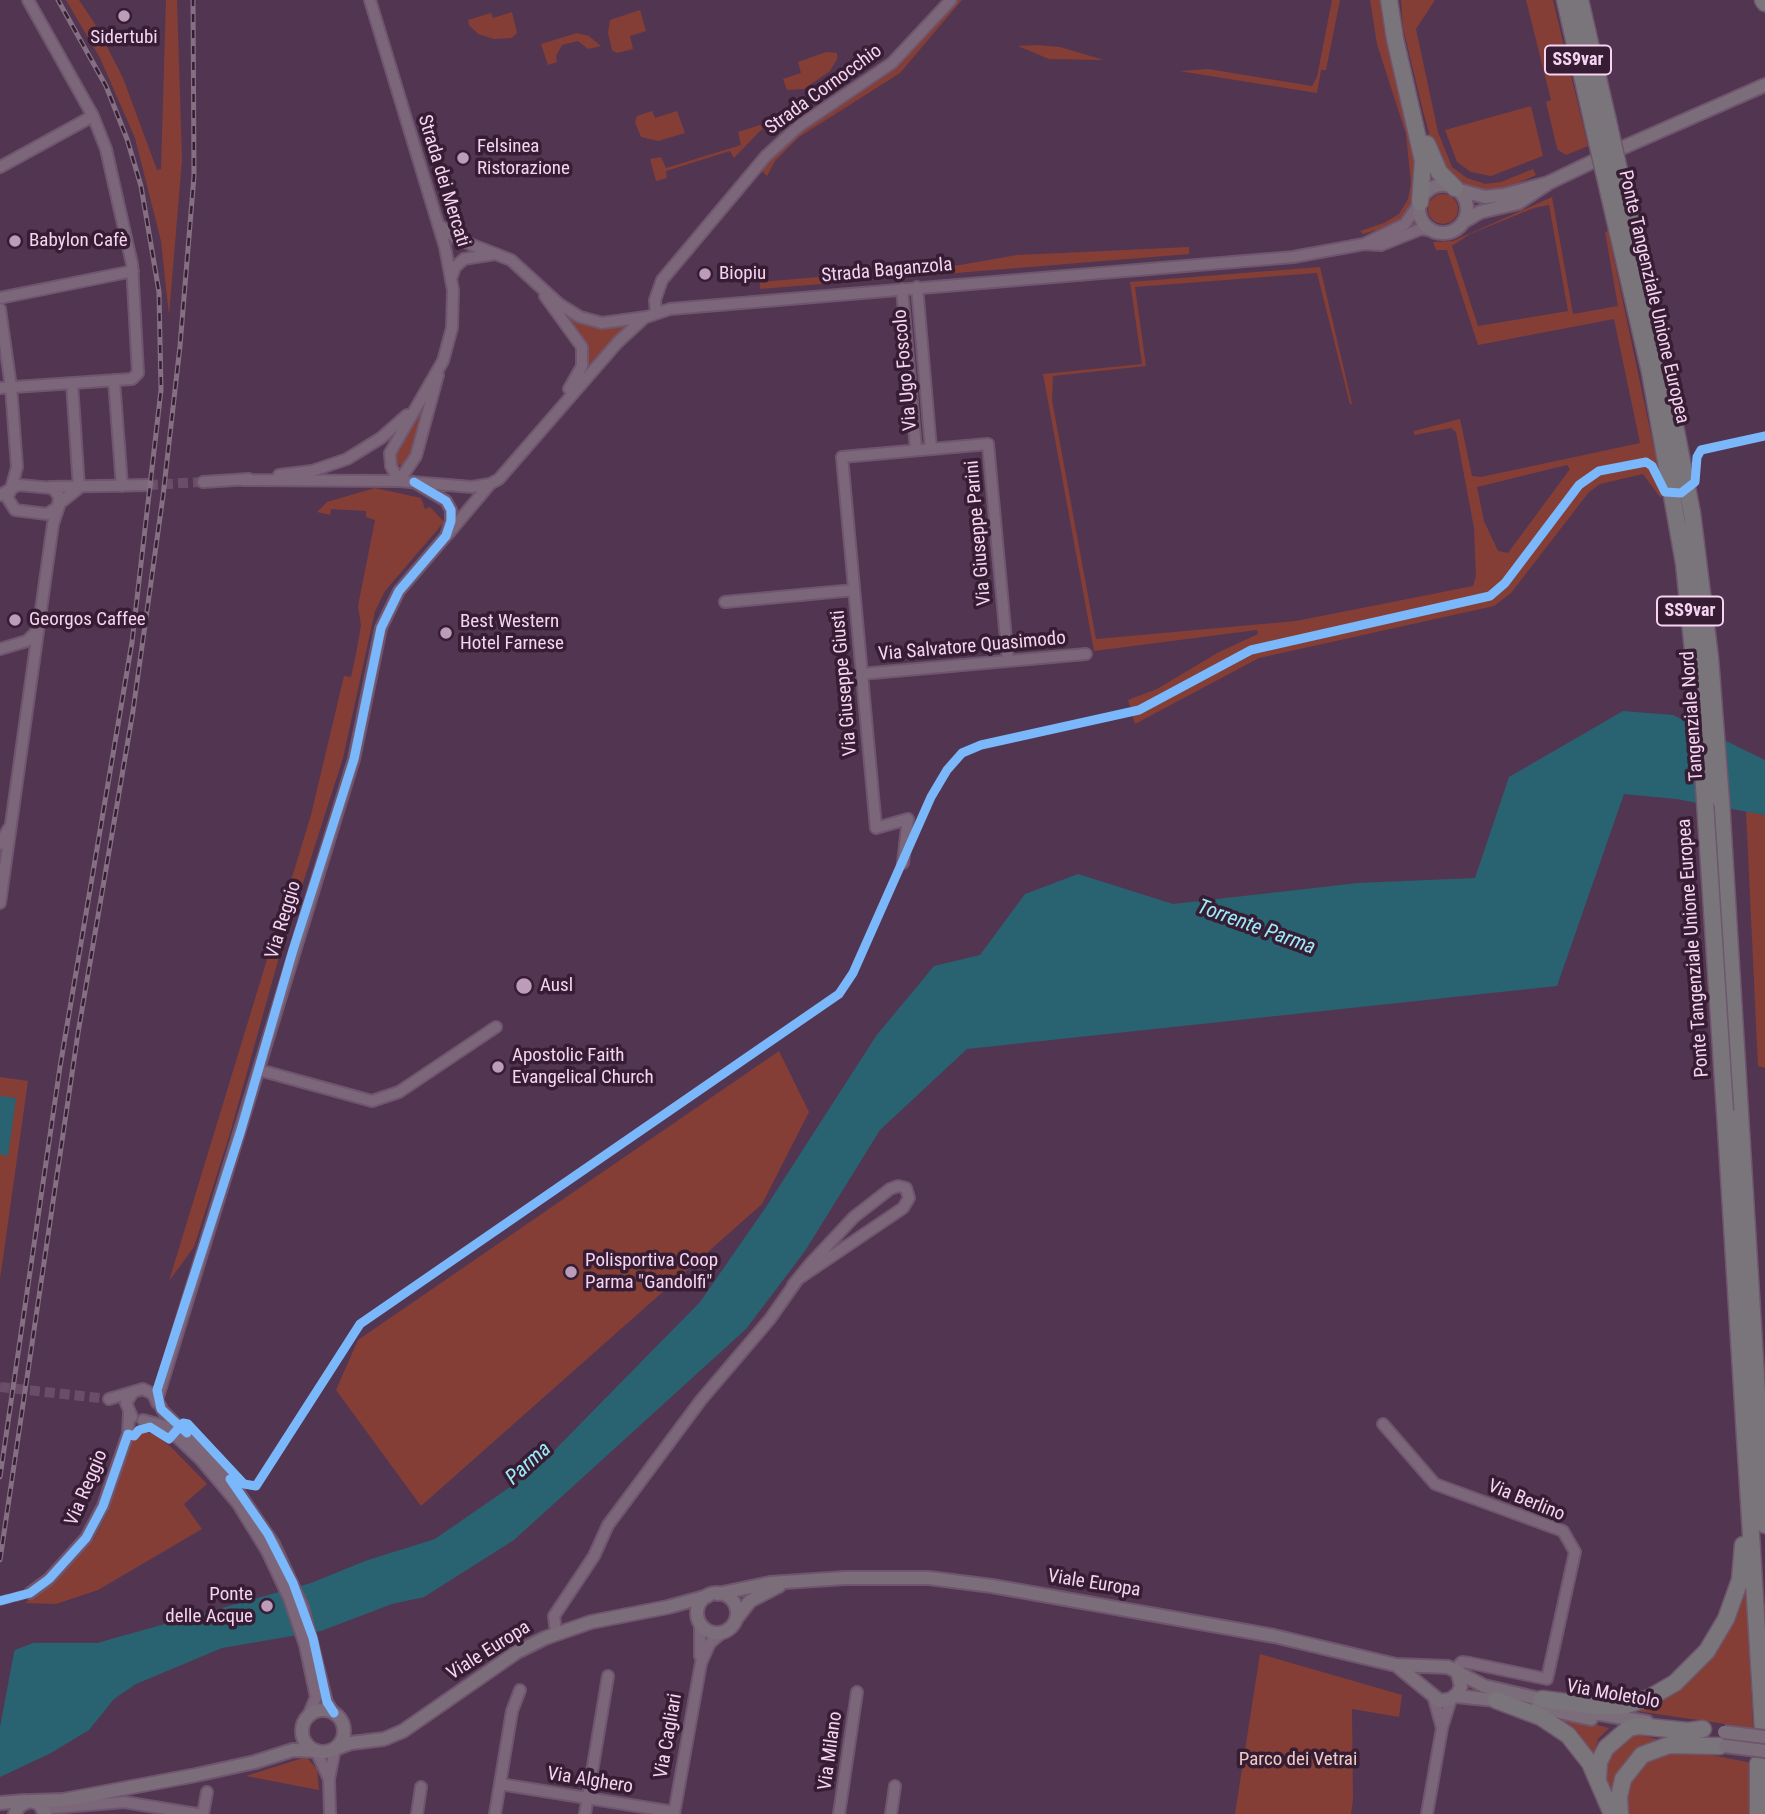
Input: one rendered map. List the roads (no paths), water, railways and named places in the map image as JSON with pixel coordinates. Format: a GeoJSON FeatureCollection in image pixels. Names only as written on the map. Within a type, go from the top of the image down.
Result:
{"type":"FeatureCollection","features":[{"type":"Feature","properties":{"kind":"highway"},"geometry":{"type":"LineString","coordinates":[[1389,0],[1423,166],[1420,202]]}},
{"type":"Feature","properties":{"kind":"highway"},"geometry":{"type":"LineString","coordinates":[[1398,0],[1401,35],[1428,146],[1438,172],[1455,188]]}},
{"type":"Feature","properties":{"kind":"highway"},"geometry":{"type":"LineString","coordinates":[[1558,0],[1572,63],[1585,91]]}},
{"type":"Feature","properties":{"kind":"highway","name":"SS9var"},"geometry":{"type":"LineString","coordinates":[[1564,0],[1585,91],[1601,114]]}},
{"type":"Feature","properties":{"kind":"highway","name":"SS9var"},"geometry":{"type":"LineString","coordinates":[[1580,0],[1601,114]]}},
{"type":"Feature","properties":{"kind":"highway"},"geometry":{"type":"LineString","coordinates":[[1589,0],[1603,74],[1601,114]]}},
{"type":"Feature","properties":{"kind":"highway","name":"Tangenziale Nord"},"geometry":{"type":"LineString","coordinates":[[1601,114],[1675,416],[1699,561],[1715,707],[1732,1111]]}},
{"type":"Feature","properties":{"kind":"highway"},"geometry":{"type":"LineString","coordinates":[[1732,1111],[1756,1385],[1765,1525]]}},
{"type":"Feature","properties":{"kind":"highway"},"geometry":{"type":"LineString","coordinates":[[1732,1111],[1745,1445],[1761,1731]]}},
{"type":"Feature","properties":{"kind":"highway"},"geometry":{"type":"LineString","coordinates":[[1756,1385],[1765,1418]]}},
{"type":"Feature","properties":{"kind":"highway"},"geometry":{"type":"LineString","coordinates":[[1542,1699],[1595,1706],[1624,1706],[1669,1687],[1707,1651],[1726,1619],[1741,1573],[1740,1487],[1745,1445]]}},
{"type":"Feature","properties":{"kind":"highway"},"geometry":{"type":"LineString","coordinates":[[1496,1700],[1541,1717],[1564,1731],[1583,1753],[1612,1814]]}},
{"type":"Feature","properties":{"kind":"highway"},"geometry":{"type":"LineString","coordinates":[[1601,1788],[1598,1772],[1601,1756],[1611,1741],[1629,1728],[1639,1726],[1688,1731],[1703,1729]]}},
{"type":"Feature","properties":{"kind":"highway"},"geometry":{"type":"LineString","coordinates":[[1620,1814],[1619,1797],[1623,1779],[1642,1755],[1669,1745],[1723,1741]]}},
{"type":"Feature","properties":{"kind":"highway"},"geometry":{"type":"LineString","coordinates":[[1758,1814],[1761,1758]]}},
{"type":"Feature","properties":{"kind":"main road"},"geometry":{"type":"LineString","coordinates":[[1624,147],[1765,85]]}},
{"type":"Feature","properties":{"kind":"main road","name":"Strada Baganzola"},"geometry":{"type":"LineString","coordinates":[[1435,231],[1450,232],[1480,212],[1523,200],[1548,183],[1592,162]]}},
{"type":"Feature","properties":{"kind":"main road","name":"Strada Baganzola"},"geometry":{"type":"LineString","coordinates":[[1420,202],[1426,192],[1436,186],[1495,197],[1548,183]]}},
{"type":"Feature","properties":{"kind":"main road"},"geometry":{"type":"LineString","coordinates":[[1455,188],[1466,204],[1463,223]]}},
{"type":"Feature","properties":{"kind":"main road"},"geometry":{"type":"LineString","coordinates":[[1420,202],[1423,221],[1435,231]]}},
{"type":"Feature","properties":{"kind":"main road","name":"Viale Europa"},"geometry":{"type":"LineString","coordinates":[[335,1749],[351,1743],[390,1737],[517,1651],[556,1633],[591,1622],[668,1608],[770,1583],[782,1585],[834,1579],[911,1577],[992,1586],[1275,1636],[1396,1665]]}},
{"type":"Feature","properties":{"kind":"main road","name":"Viale Europa"},"geometry":{"type":"LineString","coordinates":[[723,1632],[734,1623],[750,1601],[782,1585]]}},
{"type":"Feature","properties":{"kind":"main road"},"geometry":{"type":"LineString","coordinates":[[700,1624],[698,1606],[713,1595],[733,1602],[736,1613],[734,1623]]}},
{"type":"Feature","properties":{"kind":"main road"},"geometry":{"type":"LineString","coordinates":[[668,1608],[690,1613],[711,1632],[723,1632]]}},
{"type":"Feature","properties":{"kind":"main road"},"geometry":{"type":"LineString","coordinates":[[1396,1665],[1431,1695]]}},
{"type":"Feature","properties":{"kind":"main road","name":"Via Moletolo"},"geometry":{"type":"LineString","coordinates":[[1396,1665],[1456,1672],[1484,1686],[1613,1717],[1703,1729],[1761,1758]]}},
{"type":"Feature","properties":{"kind":"main road"},"geometry":{"type":"LineString","coordinates":[[1431,1695],[1427,1679],[1437,1668]]}},
{"type":"Feature","properties":{"kind":"main road"},"geometry":{"type":"LineString","coordinates":[[1454,1698],[1461,1686],[1456,1672]]}},
{"type":"Feature","properties":{"kind":"main road","name":"Via Moletolo"},"geometry":{"type":"LineString","coordinates":[[1431,1695],[1496,1700],[1629,1728],[1723,1741],[1761,1731]]}},
{"type":"Feature","properties":{"kind":"main road"},"geometry":{"type":"LineString","coordinates":[[0,1805],[13,1814],[21,1804],[31,1801],[52,1809],[251,1763],[298,1749],[325,1753],[335,1749],[344,1736],[338,1717],[319,1710],[306,1718],[293,1739],[272,1755]]}},
{"type":"Feature","properties":{"kind":"main road","name":"Viale Europa"},"geometry":{"type":"LineString","coordinates":[[338,1717],[353,1731],[370,1734],[417,1720]]}},
{"type":"Feature","properties":{"kind":"main road"},"geometry":{"type":"LineString","coordinates":[[306,1718],[304,1741],[316,1751]]}},
{"type":"Feature","properties":{"kind":"main road"},"geometry":{"type":"LineString","coordinates":[[0,1805],[31,1801],[52,1809]]}},
{"type":"Feature","properties":{"kind":"street"},"geometry":{"type":"LineString","coordinates":[[6,388],[132,379],[138,373],[133,271],[114,178],[93,116],[28,0]]}},
{"type":"Feature","properties":{"kind":"street","name":"Strada dei Mercati"},"geometry":{"type":"LineString","coordinates":[[370,0],[453,279],[452,328],[416,457],[399,481]]}},
{"type":"Feature","properties":{"kind":"street","name":"Strada Cornocchio"},"geometry":{"type":"LineString","coordinates":[[651,315],[662,280],[766,156],[790,133],[892,63],[951,0]]}},
{"type":"Feature","properties":{"kind":"street"},"geometry":{"type":"LineString","coordinates":[[0,167],[93,116]]}},
{"type":"Feature","properties":{"kind":"street","name":"Strada Baganzola"},"geometry":{"type":"LineString","coordinates":[[1362,245],[1405,224],[1420,202]]}},
{"type":"Feature","properties":{"kind":"street","name":"Strada Baganzola"},"geometry":{"type":"LineString","coordinates":[[436,217],[449,234],[498,254],[519,266],[562,307],[589,320],[606,323],[689,306],[1293,257],[1362,245],[1386,244],[1421,229],[1435,231]]}},
{"type":"Feature","properties":{"kind":"street"},"geometry":{"type":"LineString","coordinates":[[453,279],[454,269],[462,260],[498,254]]}},
{"type":"Feature","properties":{"kind":"street"},"geometry":{"type":"LineString","coordinates":[[0,298],[133,271]]}},
{"type":"Feature","properties":{"kind":"street"},"geometry":{"type":"LineString","coordinates":[[539,286],[552,310],[577,338],[583,353],[580,372],[556,413]]}},
{"type":"Feature","properties":{"kind":"street","name":"Via Ugo Foscolo"},"geometry":{"type":"LineString","coordinates":[[917,287],[931,449]]}},
{"type":"Feature","properties":{"kind":"street","name":"Via Ugo Foscolo"},"geometry":{"type":"LineString","coordinates":[[902,289],[916,450]]}},
{"type":"Feature","properties":{"kind":"street"},"geometry":{"type":"LineString","coordinates":[[0,309],[6,388],[17,464],[29,487]]}},
{"type":"Feature","properties":{"kind":"street"},"geometry":{"type":"LineString","coordinates":[[399,481],[472,487],[490,484],[499,479],[613,347],[651,315]]}},
{"type":"Feature","properties":{"kind":"street","name":"Strada dei Mercati"},"geometry":{"type":"LineString","coordinates":[[399,481],[391,466],[390,453],[414,409],[438,375]]}},
{"type":"Feature","properties":{"kind":"street"},"geometry":{"type":"LineString","coordinates":[[114,380],[122,486]]}},
{"type":"Feature","properties":{"kind":"street"},"geometry":{"type":"LineString","coordinates":[[72,383],[79,488]]}},
{"type":"Feature","properties":{"kind":"street","name":"Strada dei Mercati"},"geometry":{"type":"LineString","coordinates":[[203,482],[306,473],[342,462],[381,438],[414,409]]}},
{"type":"Feature","properties":{"kind":"street","name":"Via Giuseppe Parini"},"geometry":{"type":"LineString","coordinates":[[931,449],[988,444],[1008,661]]}},
{"type":"Feature","properties":{"kind":"street"},"geometry":{"type":"LineString","coordinates":[[916,450],[931,449]]}},
{"type":"Feature","properties":{"kind":"street","name":"Via Giuseppe Giusti"},"geometry":{"type":"LineString","coordinates":[[902,863],[908,819],[876,828],[842,457],[916,450]]}},
{"type":"Feature","properties":{"kind":"street"},"geometry":{"type":"LineString","coordinates":[[17,464],[5,493],[15,510],[50,514],[79,488]]}},
{"type":"Feature","properties":{"kind":"street","name":"Strada dei Mercati"},"geometry":{"type":"LineString","coordinates":[[243,480],[399,481]]}},
{"type":"Feature","properties":{"kind":"street"},"geometry":{"type":"LineString","coordinates":[[414,482],[448,504],[451,518],[446,536]]}},
{"type":"Feature","properties":{"kind":"street"},"geometry":{"type":"LineString","coordinates":[[446,536],[490,484]]}},
{"type":"Feature","properties":{"kind":"street"},"geometry":{"type":"LineString","coordinates":[[5,493],[19,485],[79,488],[148,485]]}},
{"type":"Feature","properties":{"kind":"street"},"geometry":{"type":"LineString","coordinates":[[0,901],[2,871],[12,822],[34,654],[58,507],[59,496],[50,487]]}},
{"type":"Feature","properties":{"kind":"street"},"geometry":{"type":"LineString","coordinates":[[40,512],[47,524],[42,538]]}},
{"type":"Feature","properties":{"kind":"street","name":"Via Reggio"},"geometry":{"type":"LineString","coordinates":[[128,1434],[141,1420],[155,1414],[167,1363],[354,759],[383,625],[402,587],[446,536]]}},
{"type":"Feature","properties":{"kind":"street"},"geometry":{"type":"LineString","coordinates":[[725,601],[854,590]]}},
{"type":"Feature","properties":{"kind":"street"},"geometry":{"type":"LineString","coordinates":[[0,649],[32,637],[39,625]]}},
{"type":"Feature","properties":{"kind":"street"},"geometry":{"type":"LineString","coordinates":[[23,642],[30,643],[34,654]]}},
{"type":"Feature","properties":{"kind":"street","name":"Via Salvatore Quasimodo"},"geometry":{"type":"LineString","coordinates":[[861,674],[1086,654]]}},
{"type":"Feature","properties":{"kind":"street"},"geometry":{"type":"LineString","coordinates":[[0,844],[12,822]]}},
{"type":"Feature","properties":{"kind":"street"},"geometry":{"type":"LineString","coordinates":[[0,854],[2,871]]}},
{"type":"Feature","properties":{"kind":"street"},"geometry":{"type":"LineString","coordinates":[[259,1070],[372,1101],[399,1092],[496,1027]]}},
{"type":"Feature","properties":{"kind":"street"},"geometry":{"type":"LineString","coordinates":[[556,1633],[553,1622],[555,1613],[594,1556],[610,1522],[692,1411],[778,1309],[793,1285],[854,1217],[890,1189],[901,1186],[906,1188],[909,1198],[903,1208],[810,1268],[793,1285]]}},
{"type":"Feature","properties":{"kind":"street"},"geometry":{"type":"LineString","coordinates":[[135,1391],[167,1363]]}},
{"type":"Feature","properties":{"kind":"street"},"geometry":{"type":"LineString","coordinates":[[241,1502],[172,1432],[158,1423],[141,1420],[109,1399],[147,1390],[163,1411],[211,1457],[241,1502],[267,1551],[289,1598],[321,1699],[338,1717]]}},
{"type":"Feature","properties":{"kind":"street","name":"Via Reggio"},"geometry":{"type":"LineString","coordinates":[[30,1593],[49,1579],[86,1538],[103,1506],[128,1434],[127,1400],[135,1391]]}},
{"type":"Feature","properties":{"kind":"street","name":"Via Berlino"},"geometry":{"type":"LineString","coordinates":[[1383,1424],[1436,1485],[1563,1531],[1575,1552],[1547,1679],[1462,1662],[1456,1672]]}},
{"type":"Feature","properties":{"kind":"street","name":"Via Cagliari"},"geometry":{"type":"LineString","coordinates":[[674,1813],[700,1664],[700,1624]]}},
{"type":"Feature","properties":{"kind":"street","name":"Via Cagliari"},"geometry":{"type":"LineString","coordinates":[[700,1664],[710,1643],[723,1632]]}},
{"type":"Feature","properties":{"kind":"street"},"geometry":{"type":"LineString","coordinates":[[585,1814],[608,1676]]}},
{"type":"Feature","properties":{"kind":"street"},"geometry":{"type":"LineString","coordinates":[[495,1814],[512,1710],[520,1690]]}},
{"type":"Feature","properties":{"kind":"street","name":"Via Milano"},"geometry":{"type":"LineString","coordinates":[[839,1814],[857,1692]]}},
{"type":"Feature","properties":{"kind":"street"},"geometry":{"type":"LineString","coordinates":[[1431,1695],[1442,1728]]}},
{"type":"Feature","properties":{"kind":"street"},"geometry":{"type":"LineString","coordinates":[[1427,1814],[1442,1728],[1454,1698]]}},
{"type":"Feature","properties":{"kind":"street"},"geometry":{"type":"LineString","coordinates":[[306,1718],[321,1699]]}},
{"type":"Feature","properties":{"kind":"street"},"geometry":{"type":"LineString","coordinates":[[330,1814],[329,1781],[335,1749]]}},
{"type":"Feature","properties":{"kind":"street"},"geometry":{"type":"LineString","coordinates":[[316,1751],[329,1781]]}},
{"type":"Feature","properties":{"kind":"street","name":"Via Alghero"},"geometry":{"type":"LineString","coordinates":[[500,1784],[674,1813]]}},
{"type":"Feature","properties":{"kind":"street"},"geometry":{"type":"LineString","coordinates":[[891,1814],[895,1786]]}},
{"type":"Feature","properties":{"kind":"street"},"geometry":{"type":"LineString","coordinates":[[416,1814],[421,1787]]}},
{"type":"Feature","properties":{"kind":"street"},"geometry":{"type":"LineString","coordinates":[[203,1814],[207,1793]]}},
{"type":"Feature","properties":{"kind":"street"},"geometry":{"type":"LineString","coordinates":[[52,1809],[131,1802],[197,1814]]}},
{"type":"Feature","properties":{"kind":"water","name":"Torrente Parma"},"geometry":{"type":"Polygon","coordinates":[[[1623,711],[1673,715],[1765,760],[1765,815],[1676,799],[1624,794],[1557,986],[967,1049],[880,1130],[805,1251],[746,1329],[514,1540],[424,1597],[392,1604],[321,1631],[222,1648],[136,1684],[114,1699],[89,1730],[51,1753],[0,1777],[0,1656],[33,1643],[97,1643],[311,1583],[365,1561],[435,1539],[536,1469],[700,1302],[766,1207],[876,1036],[934,966],[980,955],[1025,894],[1078,874],[1173,904],[1358,883],[1475,878],[1509,777],[1623,711]]]}},
{"type":"Feature","properties":{"kind":"water"},"geometry":{"type":"Polygon","coordinates":[[[0,1096],[16,1098],[8,1156],[0,1154],[0,1096]]]}},
{"type":"Feature","properties":{"kind":"tunnel"},"geometry":{"type":"LineString","coordinates":[[148,485],[203,482]]}},
{"type":"Feature","properties":{"kind":"tunnel"},"geometry":{"type":"LineString","coordinates":[[0,1387],[109,1399]]}},
{"type":"Feature","properties":{"kind":"tunnel"},"geometry":{"type":"LineString","coordinates":[[0,1601],[30,1593]]}},
{"type":"Feature","properties":{"kind":"tunnel"},"geometry":{"type":"LineString","coordinates":[[1763,1729],[1765,1759]]}},
{"type":"Feature","properties":{"kind":"railway"},"geometry":{"type":"LineString","coordinates":[[0,1477],[60,1067],[132,642],[161,390],[159,292],[141,186],[127,139],[106,86],[58,0]]}},
{"type":"Feature","properties":{"kind":"railway"},"geometry":{"type":"LineString","coordinates":[[0,1560],[78,1033],[133,711],[163,496],[180,346],[194,176],[193,0]]}},
{"type":"Feature","properties":{"kind":"place","name":"Sidertubi"},"geometry":{"type":"Point","coordinates":[124,16]}},
{"type":"Feature","properties":{"kind":"place","name":"Felsinea Ristorazione"},"geometry":{"type":"Point","coordinates":[463,158]}},
{"type":"Feature","properties":{"kind":"place","name":"Babylon Cafè"},"geometry":{"type":"Point","coordinates":[15,241]}},
{"type":"Feature","properties":{"kind":"place","name":"Biopiu"},"geometry":{"type":"Point","coordinates":[705,274]}},
{"type":"Feature","properties":{"kind":"place","name":"Georgos Caffee"},"geometry":{"type":"Point","coordinates":[15,620]}},
{"type":"Feature","properties":{"kind":"place","name":"Best Western Hotel Farnese"},"geometry":{"type":"Point","coordinates":[446,633]}},
{"type":"Feature","properties":{"kind":"place","name":"Ausl"},"geometry":{"type":"Point","coordinates":[524,986]}},
{"type":"Feature","properties":{"kind":"place","name":"Apostolic Faith Evangelical Church"},"geometry":{"type":"Point","coordinates":[498,1067]}},
{"type":"Feature","properties":{"kind":"place","name":"Polisportiva Coop Parma \"Gandolfi\""},"geometry":{"type":"Point","coordinates":[571,1272]}},
{"type":"Feature","properties":{"kind":"place","name":"Ponte delle Acque"},"geometry":{"type":"Point","coordinates":[267,1606]}},
{"type":"Feature","properties":{"kind":"water label","name":"Parma"},"geometry":{"type":"Point","coordinates":[529,1464]}},
{"type":"Feature","properties":{"kind":"park label","name":"Parco dei Vetrai"},"geometry":{"type":"Point","coordinates":[1298,1760]}}]}
